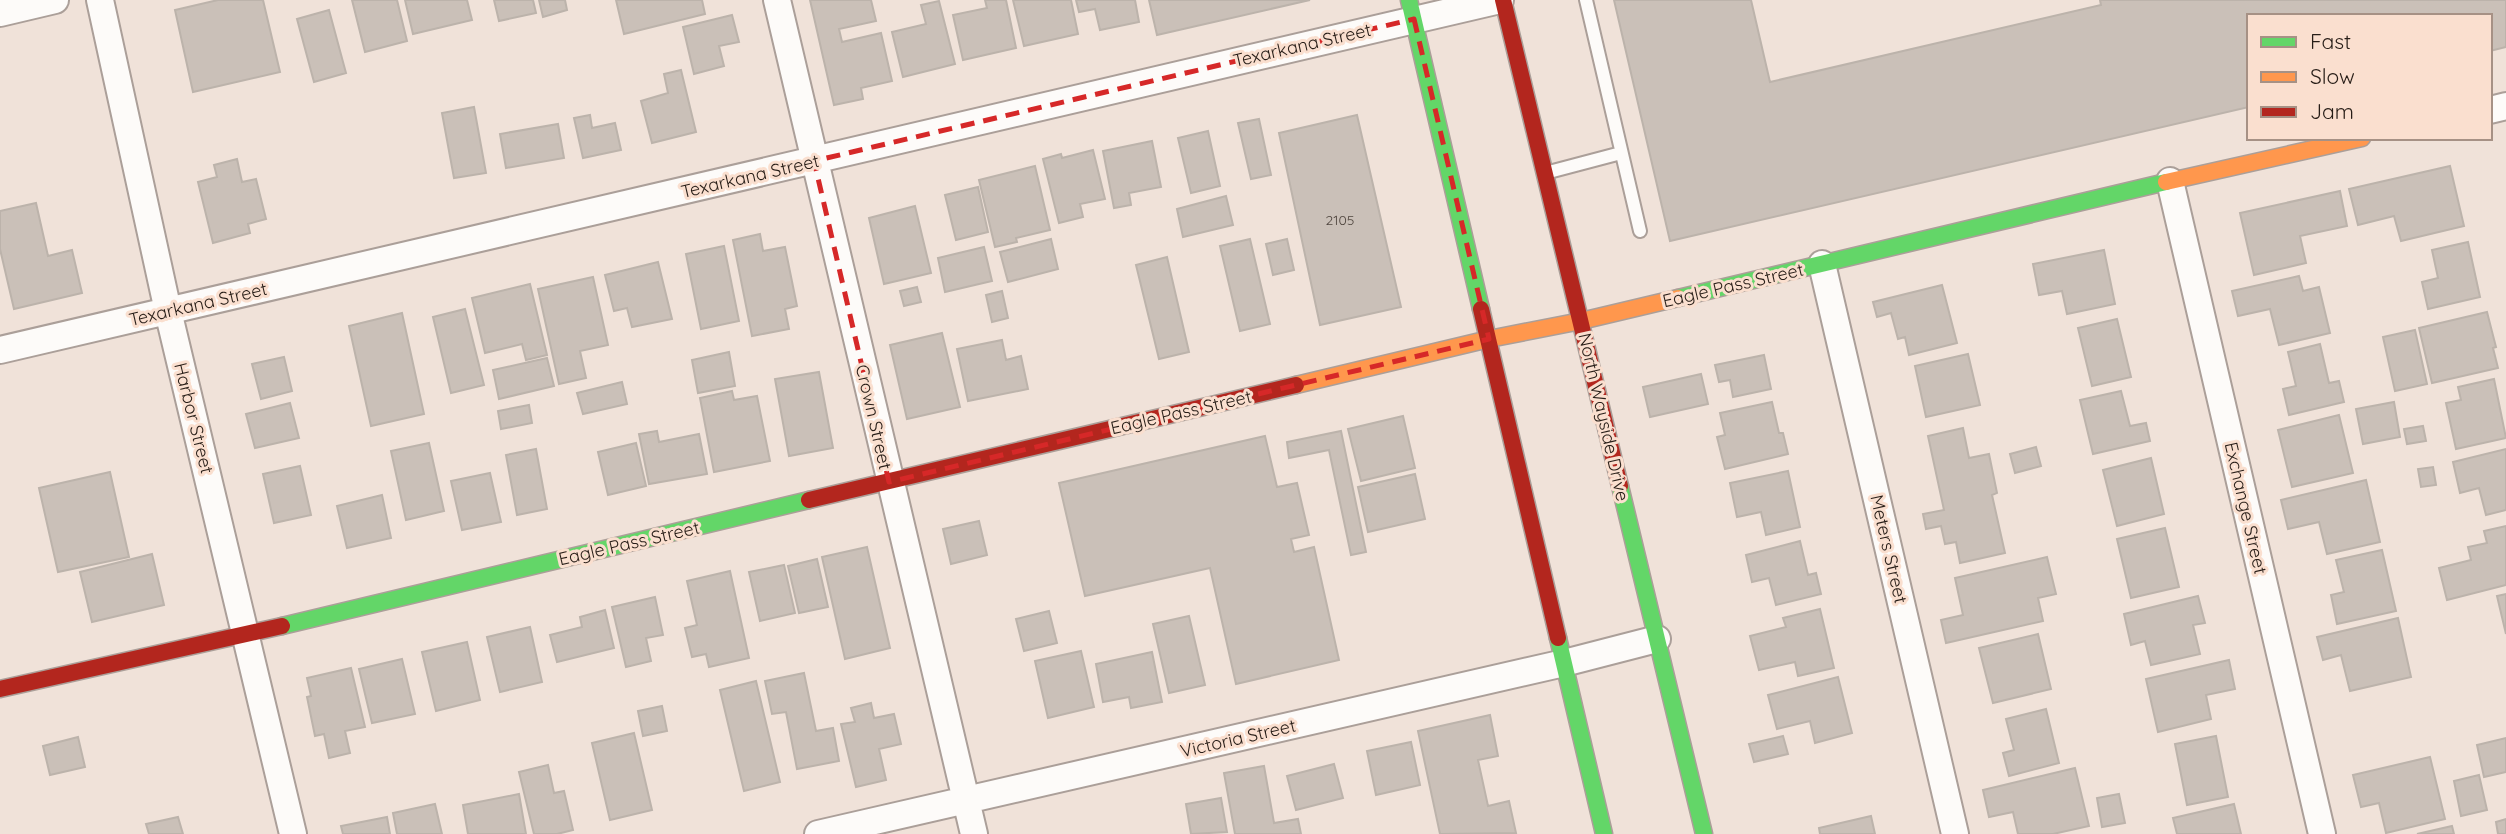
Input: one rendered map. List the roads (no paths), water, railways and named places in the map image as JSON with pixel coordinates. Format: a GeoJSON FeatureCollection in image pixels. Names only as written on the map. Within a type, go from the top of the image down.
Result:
{"type":"FeatureCollection","features":[{"type":"Feature","properties":{"kind":"street"},"geometry":{"type":"LineString","coordinates":[[0,13],[55,0]]}},
{"type":"Feature","properties":{"kind":"street","name":"Harbor Street"},"geometry":{"type":"LineString","coordinates":[[100,0],[169,311],[293,834]]}},
{"type":"Feature","properties":{"kind":"street","name":"Crown Street"},"geometry":{"type":"LineString","coordinates":[[777,0],[974,834]]}},
{"type":"Feature","properties":{"kind":"street","name":"Texarkana Street"},"geometry":{"type":"LineString","coordinates":[[0,351],[814,161],[1411,10],[1502,0]]}},
{"type":"Feature","properties":{"kind":"street","name":"North Wayside Drive"},"geometry":{"type":"LineString","coordinates":[[1502,0],[1704,834]]}},
{"type":"Feature","properties":{"kind":"street"},"geometry":{"type":"LineString","coordinates":[[1411,10],[1604,834]]}},
{"type":"Feature","properties":{"kind":"street","name":"Eagle Pass Street"},"geometry":{"type":"LineString","coordinates":[[0,689],[246,634],[1489,339],[1581,321],[2353,140]]}},
{"type":"Feature","properties":{"kind":"street","name":"Exchange Street"},"geometry":{"type":"LineString","coordinates":[[2170,181],[2322,834]]}},
{"type":"Feature","properties":{"kind":"street","name":"Meters Street"},"geometry":{"type":"LineString","coordinates":[[1822,264],[1955,834]]}},
{"type":"Feature","properties":{"kind":"street","name":"Victoria Street"},"geometry":{"type":"LineString","coordinates":[[818,834],[1564,663],[1657,639]]}},
{"type":"Feature","properties":{"kind":"lane"},"geometry":{"type":"LineString","coordinates":[[1586,0],[1640,231]]}},
{"type":"Feature","properties":{"kind":"lane"},"geometry":{"type":"LineString","coordinates":[[1545,173],[1621,153]]}}]}
